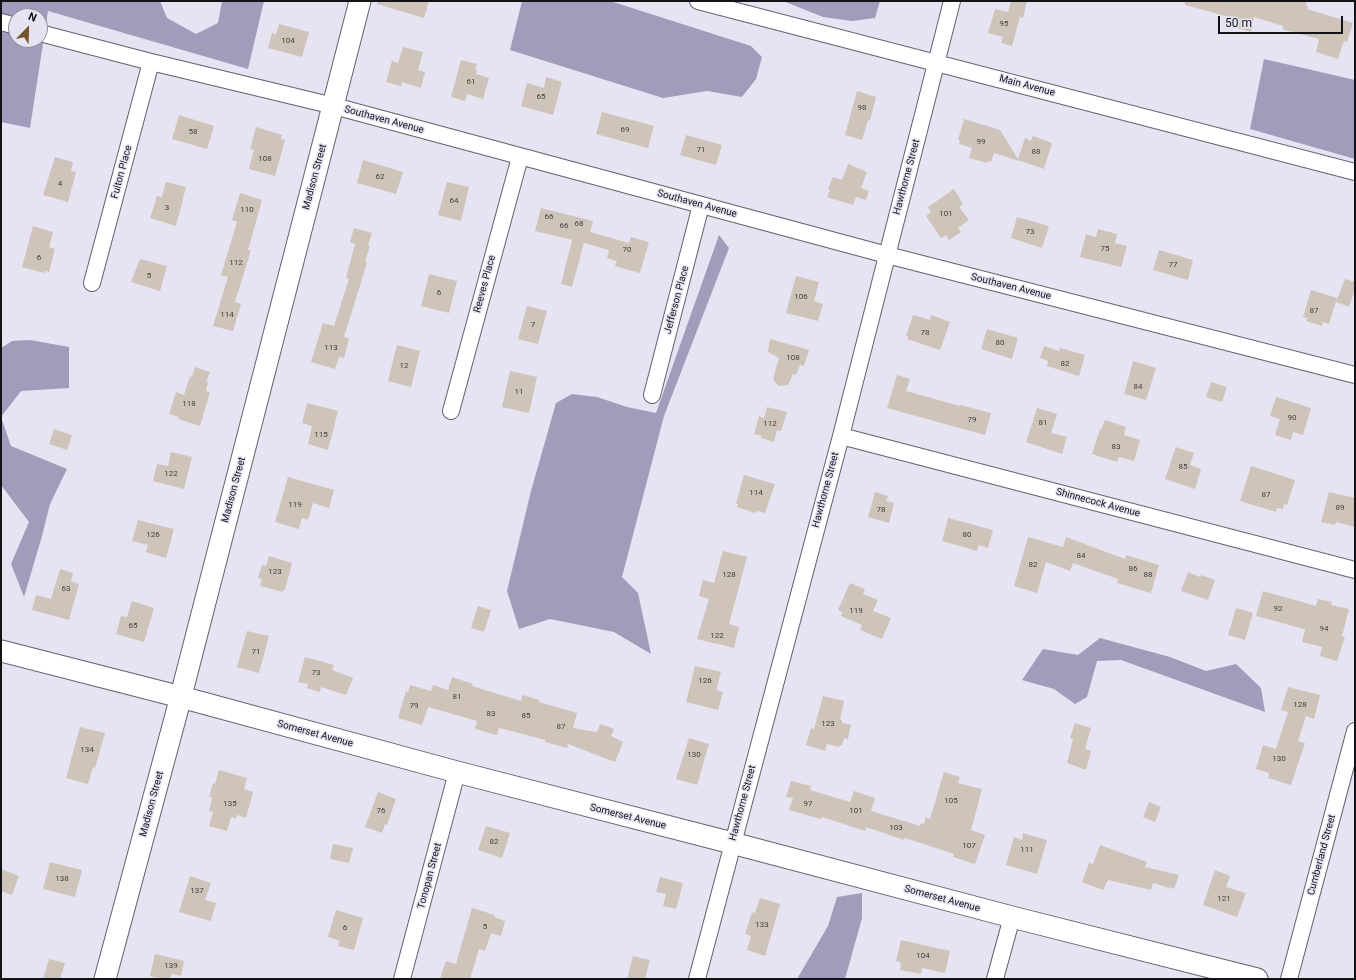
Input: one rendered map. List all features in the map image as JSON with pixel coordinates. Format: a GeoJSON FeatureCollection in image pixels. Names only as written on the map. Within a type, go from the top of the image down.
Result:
{"type":"FeatureCollection","features":[{"type":"Feature","properties":{"kind":"street","name":"Madison Street"},"geometry":{"type":"LineString","coordinates":[[105,979],[181,697],[360,1]]}},
{"type":"Feature","properties":{"kind":"street","name":"Main Avenue"},"geometry":{"type":"LineString","coordinates":[[698,1],[1355,172]]}},
{"type":"Feature","properties":{"kind":"street","name":"Hawthorne Street"},"geometry":{"type":"LineString","coordinates":[[697,979],[840,436],[952,1]]}},
{"type":"Feature","properties":{"kind":"street","name":"Southaven Avenue"},"geometry":{"type":"LineString","coordinates":[[48,35],[151,62],[334,106],[886,255],[1355,375]]}},
{"type":"Feature","properties":{"kind":"street","name":"Fulton Place"},"geometry":{"type":"LineString","coordinates":[[92,283],[151,62]]}},
{"type":"Feature","properties":{"kind":"street","name":"Reeves Place"},"geometry":{"type":"LineString","coordinates":[[451,411],[520,157]]}},
{"type":"Feature","properties":{"kind":"street","name":"Jefferson Place"},"geometry":{"type":"LineString","coordinates":[[652,395],[701,205]]}},
{"type":"Feature","properties":{"kind":"street","name":"Shinnecock Avenue"},"geometry":{"type":"LineString","coordinates":[[840,436],[1355,570]]}},
{"type":"Feature","properties":{"kind":"street","name":"Somerset Avenue"},"geometry":{"type":"LineString","coordinates":[[1,651],[181,697],[457,772],[732,843],[1012,918],[1257,979]]}},
{"type":"Feature","properties":{"kind":"street","name":"Cumberland Street"},"geometry":{"type":"LineString","coordinates":[[1290,979],[1355,731]]}},
{"type":"Feature","properties":{"kind":"street","name":"Tonopan Street"},"geometry":{"type":"LineString","coordinates":[[402,979],[457,772]]}},
{"type":"Feature","properties":{"kind":"street"},"geometry":{"type":"LineString","coordinates":[[995,979],[1012,918]]}},
{"type":"Feature","properties":{"kind":"shaded area"},"geometry":{"type":"Polygon","coordinates":[[[1,1],[160,1],[167,18],[196,34],[218,23],[222,1],[264,1],[248,69],[48,11],[48,8],[8,8],[8,48],[42,48],[30,128],[1,122],[1,1]]]}},
{"type":"Feature","properties":{"kind":"shaded area"},"geometry":{"type":"Polygon","coordinates":[[[522,1],[610,1],[751,46],[762,57],[756,79],[742,97],[707,91],[663,98],[510,50],[522,1]]]}},
{"type":"Feature","properties":{"kind":"shaded area"},"geometry":{"type":"Polygon","coordinates":[[[783,1],[880,1],[875,18],[852,21],[823,17],[783,1]]]}},
{"type":"Feature","properties":{"kind":"shaded area"},"geometry":{"type":"Polygon","coordinates":[[[1264,59],[1355,80],[1355,159],[1250,129],[1264,59]]]}},
{"type":"Feature","properties":{"kind":"shaded area"},"geometry":{"type":"Polygon","coordinates":[[[719,235],[729,248],[664,416],[622,577],[638,593],[651,654],[614,632],[550,619],[519,629],[507,591],[531,491],[556,403],[572,394],[597,397],[627,407],[656,413],[719,235]]]}},
{"type":"Feature","properties":{"kind":"shaded area"},"geometry":{"type":"Polygon","coordinates":[[[30,340],[69,347],[69,388],[21,391],[1,417],[1,348],[12,341],[30,340]]]}},
{"type":"Feature","properties":{"kind":"shaded area"},"geometry":{"type":"Polygon","coordinates":[[[1,417],[11,446],[67,469],[50,504],[24,597],[11,564],[29,522],[1,485],[1,417]]]}},
{"type":"Feature","properties":{"kind":"shaded area"},"geometry":{"type":"Polygon","coordinates":[[[1100,638],[1170,657],[1206,671],[1236,664],[1261,688],[1265,712],[1121,660],[1097,661],[1087,697],[1075,704],[1054,689],[1022,680],[1043,649],[1078,655],[1100,638]]]}},
{"type":"Feature","properties":{"kind":"shaded area"},"geometry":{"type":"Polygon","coordinates":[[[862,893],[862,918],[845,979],[797,979],[828,926],[837,897],[862,893]]]}},
{"type":"Feature","properties":{"kind":"building"},"geometry":{"type":"Polygon","coordinates":[[[378,1],[429,1],[424,18],[377,4],[378,1]]]}},
{"type":"Feature","properties":{"kind":"building"},"geometry":{"type":"Polygon","coordinates":[[[1011,1],[1027,1],[1023,18],[1020,17],[1012,46],[1001,43],[1003,37],[988,33],[995,9],[1008,12],[1011,1]]]}},
{"type":"Feature","properties":{"kind":"building"},"geometry":{"type":"Polygon","coordinates":[[[1185,1],[1307,1],[1307,9],[1353,23],[1347,42],[1344,41],[1338,59],[1316,52],[1319,39],[1285,30],[1283,29],[1283,26],[1254,17],[1251,32],[1237,28],[1240,20],[1185,5],[1185,1]]]}},
{"type":"Feature","properties":{"kind":"building"},"geometry":{"type":"Polygon","coordinates":[[[279,24],[309,32],[302,57],[268,48],[272,33],[276,34],[279,24]]]}},
{"type":"Feature","properties":{"kind":"building"},"geometry":{"type":"Polygon","coordinates":[[[403,47],[423,52],[418,70],[425,72],[421,88],[402,82],[401,86],[386,82],[392,61],[398,63],[403,47]]]}},
{"type":"Feature","properties":{"kind":"building"},"geometry":{"type":"Polygon","coordinates":[[[461,60],[477,64],[475,69],[477,70],[476,74],[489,78],[483,99],[467,94],[465,101],[451,97],[461,60]]]}},
{"type":"Feature","properties":{"kind":"building"},"geometry":{"type":"Polygon","coordinates":[[[546,77],[562,82],[553,115],[521,106],[527,83],[544,88],[546,77]]]}},
{"type":"Feature","properties":{"kind":"building"},"geometry":{"type":"Polygon","coordinates":[[[857,91],[876,97],[870,121],[868,120],[862,140],[845,135],[857,91]]]}},
{"type":"Feature","properties":{"kind":"building"},"geometry":{"type":"Polygon","coordinates":[[[602,112],[654,126],[648,148],[596,134],[602,112]]]}},
{"type":"Feature","properties":{"kind":"building"},"geometry":{"type":"Polygon","coordinates":[[[179,115],[214,126],[207,149],[172,139],[179,115]]]}},
{"type":"Feature","properties":{"kind":"building"},"geometry":{"type":"Polygon","coordinates":[[[964,119],[1000,130],[1018,159],[1025,138],[1031,141],[1033,136],[1052,143],[1044,169],[994,153],[991,162],[988,161],[987,163],[969,158],[972,148],[959,144],[960,141],[958,140],[964,119]]]}},
{"type":"Feature","properties":{"kind":"building"},"geometry":{"type":"Polygon","coordinates":[[[256,127],[282,135],[281,139],[285,140],[275,176],[249,169],[254,150],[250,149],[256,127]]]}},
{"type":"Feature","properties":{"kind":"building"},"geometry":{"type":"Polygon","coordinates":[[[686,135],[722,145],[716,165],[680,155],[686,135]]]}},
{"type":"Feature","properties":{"kind":"building"},"geometry":{"type":"Polygon","coordinates":[[[55,157],[73,162],[71,171],[76,172],[68,202],[43,195],[55,157]]]}},
{"type":"Feature","properties":{"kind":"building"},"geometry":{"type":"Polygon","coordinates":[[[363,160],[403,172],[396,194],[357,183],[363,160]]]}},
{"type":"Feature","properties":{"kind":"building"},"geometry":{"type":"Polygon","coordinates":[[[848,164],[867,172],[861,188],[869,191],[866,200],[856,197],[853,205],[827,197],[830,190],[828,189],[833,177],[842,180],[848,164]]]}},
{"type":"Feature","properties":{"kind":"building"},"geometry":{"type":"Polygon","coordinates":[[[166,182],[186,187],[176,226],[150,218],[157,196],[162,197],[166,182]]]}},
{"type":"Feature","properties":{"kind":"building"},"geometry":{"type":"Polygon","coordinates":[[[447,182],[469,187],[461,221],[438,215],[447,182]]]}},
{"type":"Feature","properties":{"kind":"building"},"geometry":{"type":"Polygon","coordinates":[[[954,189],[963,204],[959,207],[969,220],[958,228],[961,232],[949,240],[946,235],[941,238],[926,216],[931,212],[928,207],[954,189]]]}},
{"type":"Feature","properties":{"kind":"building"},"geometry":{"type":"Polygon","coordinates":[[[240,193],[262,200],[248,250],[251,250],[235,302],[241,304],[233,331],[213,326],[228,277],[221,275],[237,222],[232,220],[240,193]]]}},
{"type":"Feature","properties":{"kind":"building"},"geometry":{"type":"Polygon","coordinates":[[[541,208],[593,221],[590,232],[629,243],[631,237],[649,242],[640,273],[615,266],[617,261],[607,258],[609,250],[584,243],[572,287],[561,284],[572,240],[535,231],[541,208]]]}},
{"type":"Feature","properties":{"kind":"building"},"geometry":{"type":"Polygon","coordinates":[[[1017,217],[1049,226],[1042,248],[1011,238],[1017,217]]]}},
{"type":"Feature","properties":{"kind":"building"},"geometry":{"type":"Polygon","coordinates":[[[33,226],[53,232],[49,247],[55,249],[49,272],[45,271],[44,273],[22,267],[33,226]]]}},
{"type":"Feature","properties":{"kind":"building"},"geometry":{"type":"Polygon","coordinates":[[[354,228],[372,233],[365,262],[367,263],[344,337],[349,339],[344,358],[339,357],[335,369],[311,362],[323,323],[334,326],[349,279],[346,278],[355,244],[350,242],[354,228]]]}},
{"type":"Feature","properties":{"kind":"building"},"geometry":{"type":"Polygon","coordinates":[[[1098,229],[1117,234],[1115,243],[1127,246],[1121,267],[1080,257],[1086,234],[1096,237],[1098,229]]]}},
{"type":"Feature","properties":{"kind":"building"},"geometry":{"type":"Polygon","coordinates":[[[1159,250],[1193,260],[1188,280],[1153,270],[1159,250]]]}},
{"type":"Feature","properties":{"kind":"building"},"geometry":{"type":"Polygon","coordinates":[[[140,259],[167,266],[160,291],[131,282],[140,259]]]}},
{"type":"Feature","properties":{"kind":"building"},"geometry":{"type":"Polygon","coordinates":[[[429,274],[457,281],[449,313],[421,306],[429,274]]]}},
{"type":"Feature","properties":{"kind":"building"},"geometry":{"type":"Polygon","coordinates":[[[796,276],[819,282],[814,301],[823,304],[818,321],[786,313],[796,276]]]}},
{"type":"Feature","properties":{"kind":"building"},"geometry":{"type":"Polygon","coordinates":[[[1345,279],[1355,282],[1355,289],[1349,307],[1336,302],[1345,279]]]}},
{"type":"Feature","properties":{"kind":"building"},"geometry":{"type":"Polygon","coordinates":[[[1311,290],[1337,298],[1329,324],[1323,322],[1322,326],[1306,321],[1307,318],[1303,317],[1311,290]]]}},
{"type":"Feature","properties":{"kind":"building"},"geometry":{"type":"Polygon","coordinates":[[[527,306],[547,311],[538,344],[518,339],[527,306]]]}},
{"type":"Feature","properties":{"kind":"building"},"geometry":{"type":"Polygon","coordinates":[[[913,315],[930,320],[931,315],[950,322],[940,350],[907,339],[908,336],[906,336],[913,315]]]}},
{"type":"Feature","properties":{"kind":"building"},"geometry":{"type":"Polygon","coordinates":[[[987,329],[1018,338],[1012,359],[981,349],[987,329]]]}},
{"type":"Feature","properties":{"kind":"building"},"geometry":{"type":"Polygon","coordinates":[[[770,339],[809,350],[804,366],[800,365],[796,375],[793,374],[788,385],[778,386],[773,379],[779,358],[768,352],[770,339]]]}},
{"type":"Feature","properties":{"kind":"building"},"geometry":{"type":"Polygon","coordinates":[[[397,345],[420,351],[411,387],[388,381],[397,345]]]}},
{"type":"Feature","properties":{"kind":"building"},"geometry":{"type":"Polygon","coordinates":[[[1044,346],[1059,351],[1060,348],[1085,355],[1079,376],[1047,366],[1048,361],[1040,358],[1044,346]]]}},
{"type":"Feature","properties":{"kind":"building"},"geometry":{"type":"Polygon","coordinates":[[[1133,361],[1156,368],[1146,400],[1124,394],[1133,361]]]}},
{"type":"Feature","properties":{"kind":"building"},"geometry":{"type":"Polygon","coordinates":[[[195,367],[210,372],[206,382],[208,382],[206,391],[210,392],[200,426],[178,419],[179,417],[169,414],[176,392],[184,395],[190,376],[192,377],[195,367]]]}},
{"type":"Feature","properties":{"kind":"building"},"geometry":{"type":"Polygon","coordinates":[[[510,371],[537,377],[529,413],[502,407],[510,371]]]}},
{"type":"Feature","properties":{"kind":"building"},"geometry":{"type":"Polygon","coordinates":[[[897,375],[910,379],[906,391],[991,413],[985,435],[887,408],[897,375]]]}},
{"type":"Feature","properties":{"kind":"building"},"geometry":{"type":"Polygon","coordinates":[[[1211,382],[1227,387],[1222,402],[1206,397],[1211,382]]]}},
{"type":"Feature","properties":{"kind":"building"},"geometry":{"type":"Polygon","coordinates":[[[1276,397],[1311,408],[1303,435],[1293,432],[1291,440],[1275,435],[1280,419],[1270,416],[1276,397]]]}},
{"type":"Feature","properties":{"kind":"building"},"geometry":{"type":"Polygon","coordinates":[[[307,403],[338,411],[328,450],[308,444],[312,426],[302,423],[307,403]]]}},
{"type":"Feature","properties":{"kind":"building"},"geometry":{"type":"Polygon","coordinates":[[[767,407],[787,412],[781,431],[777,430],[774,442],[754,434],[759,416],[764,418],[767,407]]]}},
{"type":"Feature","properties":{"kind":"building"},"geometry":{"type":"Polygon","coordinates":[[[1037,408],[1057,414],[1051,433],[1067,437],[1062,454],[1026,442],[1037,408]]]}},
{"type":"Feature","properties":{"kind":"building"},"geometry":{"type":"Polygon","coordinates":[[[1105,420],[1126,427],[1124,435],[1140,440],[1134,461],[1119,457],[1117,462],[1092,454],[1100,429],[1101,430],[1105,420]]]}},
{"type":"Feature","properties":{"kind":"building"},"geometry":{"type":"Polygon","coordinates":[[[54,429],[72,435],[67,450],[49,444],[54,429]]]}},
{"type":"Feature","properties":{"kind":"building"},"geometry":{"type":"Polygon","coordinates":[[[1176,447],[1194,453],[1190,465],[1201,469],[1195,489],[1165,479],[1176,447]]]}},
{"type":"Feature","properties":{"kind":"building"},"geometry":{"type":"Polygon","coordinates":[[[171,452],[192,457],[184,489],[153,481],[157,464],[168,466],[171,452]]]}},
{"type":"Feature","properties":{"kind":"building"},"geometry":{"type":"Polygon","coordinates":[[[1251,466],[1295,480],[1287,505],[1284,504],[1283,509],[1277,508],[1276,512],[1240,501],[1251,466]]]}},
{"type":"Feature","properties":{"kind":"building"},"geometry":{"type":"Polygon","coordinates":[[[744,475],[775,484],[765,513],[758,511],[755,513],[737,507],[738,504],[736,504],[744,475]]]}},
{"type":"Feature","properties":{"kind":"building"},"geometry":{"type":"Polygon","coordinates":[[[288,477],[334,490],[329,508],[313,503],[308,520],[302,518],[299,529],[275,522],[288,477]]]}},
{"type":"Feature","properties":{"kind":"building"},"geometry":{"type":"Polygon","coordinates":[[[875,492],[888,496],[886,501],[894,503],[889,523],[868,517],[875,492]]]}},
{"type":"Feature","properties":{"kind":"building"},"geometry":{"type":"Polygon","coordinates":[[[1329,492],[1355,498],[1355,527],[1336,522],[1335,525],[1321,522],[1329,492]]]}},
{"type":"Feature","properties":{"kind":"building"},"geometry":{"type":"Polygon","coordinates":[[[948,518],[993,530],[988,548],[979,545],[977,551],[942,541],[948,518]]]}},
{"type":"Feature","properties":{"kind":"building"},"geometry":{"type":"Polygon","coordinates":[[[138,520],[174,529],[166,558],[146,552],[148,545],[132,541],[138,520]]]}},
{"type":"Feature","properties":{"kind":"building"},"geometry":{"type":"Polygon","coordinates":[[[1028,537],[1063,547],[1066,537],[1125,559],[1126,555],[1159,565],[1151,593],[1117,583],[1118,579],[1073,563],[1070,571],[1046,562],[1037,593],[1014,586],[1028,537]]]}},
{"type":"Feature","properties":{"kind":"building"},"geometry":{"type":"Polygon","coordinates":[[[723,551],[747,557],[729,624],[739,627],[734,648],[697,639],[709,599],[699,596],[703,580],[714,583],[723,551]]]}},
{"type":"Feature","properties":{"kind":"building"},"geometry":{"type":"Polygon","coordinates":[[[269,556],[292,563],[285,590],[283,590],[283,592],[260,586],[262,579],[258,578],[262,565],[266,566],[269,556]]]}},
{"type":"Feature","properties":{"kind":"building"},"geometry":{"type":"Polygon","coordinates":[[[60,569],[73,573],[71,581],[79,584],[69,620],[32,610],[36,595],[51,599],[60,569]]]}},
{"type":"Feature","properties":{"kind":"building"},"geometry":{"type":"Polygon","coordinates":[[[1188,572],[1200,577],[1201,575],[1215,580],[1208,600],[1181,591],[1188,572]]]}},
{"type":"Feature","properties":{"kind":"building"},"geometry":{"type":"Polygon","coordinates":[[[850,583],[865,589],[863,594],[878,600],[873,611],[891,618],[882,639],[860,630],[862,625],[841,616],[842,612],[838,610],[850,583]]]}},
{"type":"Feature","properties":{"kind":"building"},"geometry":{"type":"Polygon","coordinates":[[[1263,591],[1316,606],[1318,599],[1332,602],[1331,605],[1349,609],[1342,636],[1345,637],[1337,661],[1320,656],[1322,647],[1302,642],[1304,629],[1256,616],[1263,591]]]}},
{"type":"Feature","properties":{"kind":"building"},"geometry":{"type":"Polygon","coordinates":[[[132,601],[154,608],[144,642],[116,634],[121,616],[127,617],[132,601]]]}},
{"type":"Feature","properties":{"kind":"building"},"geometry":{"type":"Polygon","coordinates":[[[478,606],[491,610],[484,632],[471,628],[478,606]]]}},
{"type":"Feature","properties":{"kind":"building"},"geometry":{"type":"Polygon","coordinates":[[[1236,608],[1253,613],[1245,640],[1228,635],[1236,608]]]}},
{"type":"Feature","properties":{"kind":"building"},"geometry":{"type":"Polygon","coordinates":[[[247,631],[269,636],[259,673],[237,667],[247,631]]]}},
{"type":"Feature","properties":{"kind":"building"},"geometry":{"type":"Polygon","coordinates":[[[305,657],[334,665],[332,670],[353,678],[346,695],[321,687],[320,692],[307,688],[308,684],[298,682],[305,657]]]}},
{"type":"Feature","properties":{"kind":"building"},"geometry":{"type":"Polygon","coordinates":[[[695,666],[721,672],[716,690],[723,692],[718,710],[686,702],[695,666]]]}},
{"type":"Feature","properties":{"kind":"building"},"geometry":{"type":"Polygon","coordinates":[[[452,677],[473,684],[472,686],[521,701],[522,695],[540,700],[539,702],[577,713],[573,728],[597,732],[600,724],[614,729],[611,736],[623,742],[615,762],[568,744],[567,748],[545,742],[546,740],[499,728],[497,735],[475,729],[477,721],[428,707],[422,725],[398,718],[406,691],[408,692],[410,685],[431,691],[433,685],[448,690],[452,677]]]}},
{"type":"Feature","properties":{"kind":"building"},"geometry":{"type":"Polygon","coordinates":[[[1288,687],[1320,695],[1314,719],[1306,716],[1298,741],[1305,743],[1291,785],[1268,778],[1269,773],[1256,769],[1263,745],[1276,749],[1288,712],[1281,710],[1288,687]]]}},
{"type":"Feature","properties":{"kind":"building"},"geometry":{"type":"Polygon","coordinates":[[[823,696],[844,701],[840,719],[842,720],[842,723],[851,725],[848,739],[844,738],[842,745],[839,747],[827,744],[825,751],[806,745],[811,728],[814,729],[823,696]]]}},
{"type":"Feature","properties":{"kind":"building"},"geometry":{"type":"Polygon","coordinates":[[[1075,723],[1091,728],[1085,749],[1091,751],[1086,770],[1067,763],[1073,739],[1070,738],[1075,723]]]}},
{"type":"Feature","properties":{"kind":"building"},"geometry":{"type":"Polygon","coordinates":[[[80,727],[105,733],[95,768],[93,767],[88,784],[66,778],[80,727]]]}},
{"type":"Feature","properties":{"kind":"building"},"geometry":{"type":"Polygon","coordinates":[[[689,738],[709,744],[697,785],[676,779],[689,738]]]}},
{"type":"Feature","properties":{"kind":"building"},"geometry":{"type":"Polygon","coordinates":[[[219,770],[247,778],[244,789],[253,792],[246,818],[237,815],[236,818],[231,817],[227,831],[209,826],[213,812],[209,811],[212,797],[209,797],[219,770]]]}},
{"type":"Feature","properties":{"kind":"building"},"geometry":{"type":"Polygon","coordinates":[[[944,772],[960,777],[958,783],[982,789],[971,830],[985,835],[975,864],[953,857],[954,854],[905,838],[904,840],[866,827],[865,831],[822,817],[821,819],[789,810],[793,798],[786,797],[791,781],[811,786],[810,790],[850,802],[854,791],[875,798],[871,811],[920,826],[921,823],[924,824],[926,817],[930,819],[944,772]]]}},
{"type":"Feature","properties":{"kind":"building"},"geometry":{"type":"Polygon","coordinates":[[[378,792],[396,799],[387,825],[385,824],[382,833],[365,827],[378,792]]]}},
{"type":"Feature","properties":{"kind":"building"},"geometry":{"type":"Polygon","coordinates":[[[1149,802],[1161,807],[1155,822],[1143,817],[1149,802]]]}},
{"type":"Feature","properties":{"kind":"building"},"geometry":{"type":"Polygon","coordinates":[[[486,826],[510,833],[502,858],[478,850],[486,826]]]}},
{"type":"Feature","properties":{"kind":"building"},"geometry":{"type":"Polygon","coordinates":[[[1023,833],[1047,840],[1037,874],[1006,865],[1014,837],[1022,840],[1023,833]]]}},
{"type":"Feature","properties":{"kind":"building"},"geometry":{"type":"Polygon","coordinates":[[[333,844],[353,848],[349,863],[330,859],[333,844]]]}},
{"type":"Feature","properties":{"kind":"building"},"geometry":{"type":"Polygon","coordinates":[[[1100,845],[1147,862],[1145,867],[1179,875],[1174,889],[1153,883],[1151,890],[1108,880],[1103,890],[1082,882],[1089,863],[1093,864],[1100,845]]]}},
{"type":"Feature","properties":{"kind":"building"},"geometry":{"type":"Polygon","coordinates":[[[50,862],[82,870],[75,897],[43,889],[50,862]]]}},
{"type":"Feature","properties":{"kind":"building"},"geometry":{"type":"Polygon","coordinates":[[[1,869],[19,876],[12,895],[1,891],[1,869]]]}},
{"type":"Feature","properties":{"kind":"building"},"geometry":{"type":"Polygon","coordinates":[[[1215,870],[1230,876],[1226,887],[1246,893],[1237,917],[1203,905],[1215,870]]]}},
{"type":"Feature","properties":{"kind":"building"},"geometry":{"type":"Polygon","coordinates":[[[190,876],[211,883],[205,900],[216,903],[211,921],[179,912],[190,876]]]}},
{"type":"Feature","properties":{"kind":"building"},"geometry":{"type":"Polygon","coordinates":[[[660,877],[683,883],[676,909],[663,906],[666,894],[656,892],[660,877]]]}},
{"type":"Feature","properties":{"kind":"building"},"geometry":{"type":"Polygon","coordinates":[[[760,898],[780,904],[765,956],[747,950],[751,936],[745,934],[752,912],[755,913],[760,898]]]}},
{"type":"Feature","properties":{"kind":"building"},"geometry":{"type":"Polygon","coordinates":[[[472,908],[495,915],[494,917],[505,921],[501,936],[491,933],[485,951],[479,949],[470,979],[440,979],[446,961],[456,964],[472,908]]]}},
{"type":"Feature","properties":{"kind":"building"},"geometry":{"type":"Polygon","coordinates":[[[336,910],[363,918],[354,950],[338,946],[340,941],[328,937],[336,910]]]}},
{"type":"Feature","properties":{"kind":"building"},"geometry":{"type":"Polygon","coordinates":[[[901,940],[950,951],[945,973],[922,968],[921,974],[900,970],[901,964],[900,962],[896,961],[901,940]]]}},
{"type":"Feature","properties":{"kind":"building"},"geometry":{"type":"Polygon","coordinates":[[[155,954],[184,961],[181,976],[172,974],[170,979],[160,979],[150,976],[155,954]]]}},
{"type":"Feature","properties":{"kind":"building"},"geometry":{"type":"Polygon","coordinates":[[[633,956],[650,960],[645,979],[627,979],[633,956]]]}},
{"type":"Feature","properties":{"kind":"building"},"geometry":{"type":"Polygon","coordinates":[[[49,959],[65,963],[60,979],[43,979],[49,959]]]}}]}
